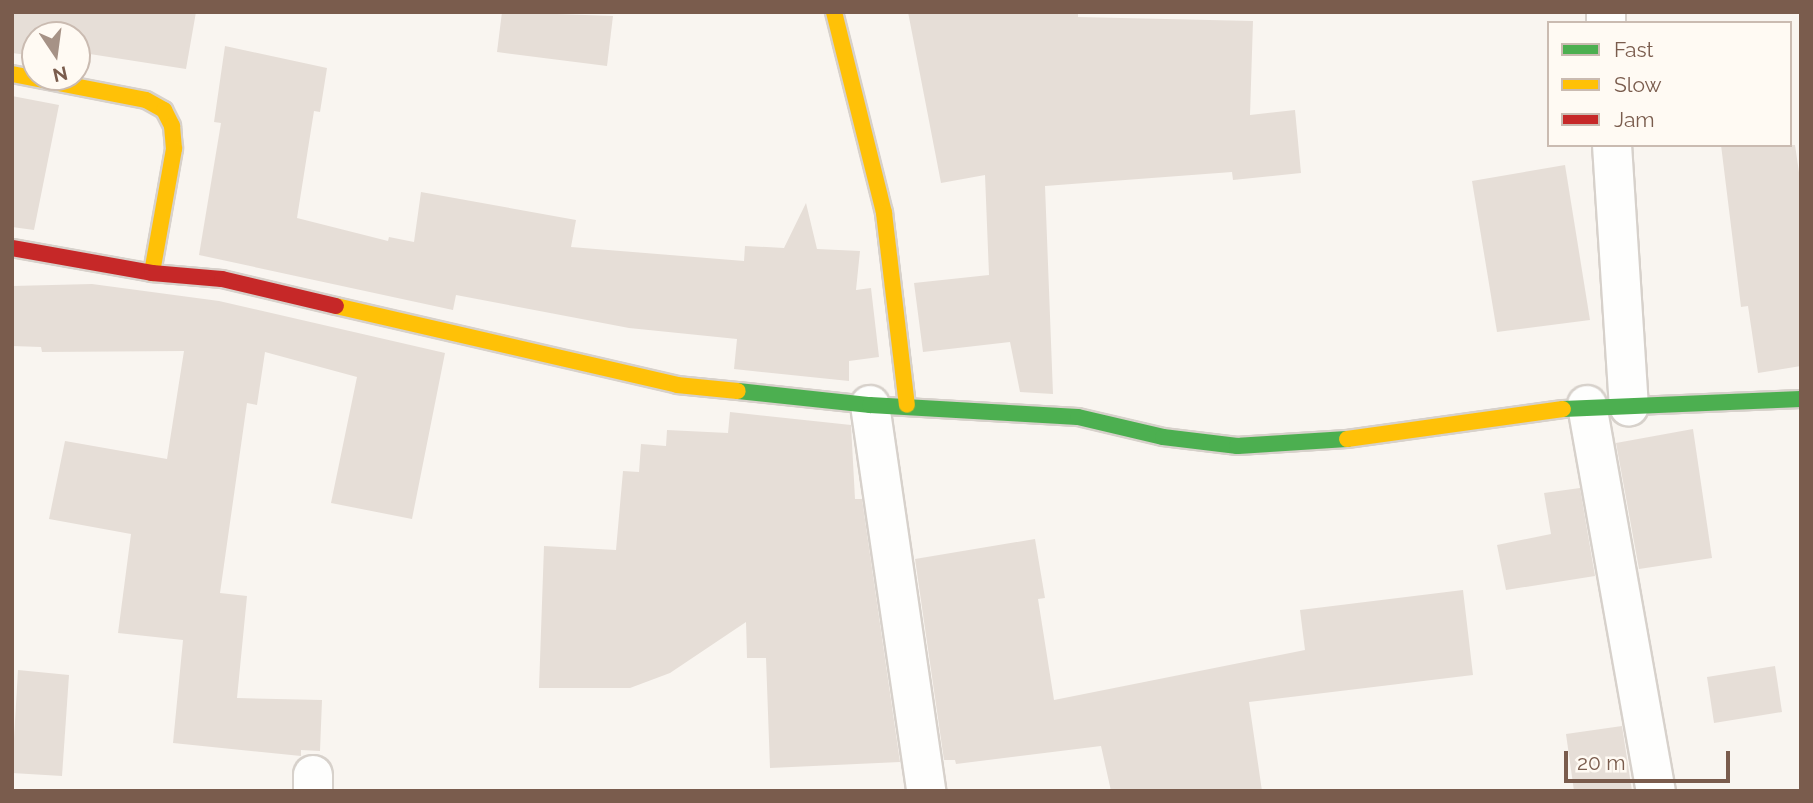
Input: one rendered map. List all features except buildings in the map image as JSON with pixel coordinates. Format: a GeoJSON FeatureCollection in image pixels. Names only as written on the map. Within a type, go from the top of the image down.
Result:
{"type":"FeatureCollection","features":[{"type":"Feature","properties":{"kind":"street"},"geometry":{"type":"LineString","coordinates":[[834,12],[884,213],[889,405],[926,791]]}},
{"type":"Feature","properties":{"kind":"street"},"geometry":{"type":"LineString","coordinates":[[12,74],[146,100],[163,110],[172,126],[174,149],[152,273]]}},
{"type":"Feature","properties":{"kind":"street"},"geometry":{"type":"LineString","coordinates":[[1612,147],[1629,407]]}},
{"type":"Feature","properties":{"kind":"street"},"geometry":{"type":"LineString","coordinates":[[12,248],[152,273],[222,279],[677,386],[889,405],[1078,417],[1163,437],[1237,446],[1355,439],[1587,405],[1629,407],[1801,399]]}},
{"type":"Feature","properties":{"kind":"street"},"geometry":{"type":"LineString","coordinates":[[1587,405],[1656,791]]}},
{"type":"Feature","properties":{"kind":"traffic: fast"},"geometry":{"type":"LineString","coordinates":[[738,391],[870,405],[1078,417],[1163,437],[1237,446],[1347,439]]}},
{"type":"Feature","properties":{"kind":"traffic: fast"},"geometry":{"type":"LineString","coordinates":[[1563,409],[1801,399]]}},
{"type":"Feature","properties":{"kind":"traffic: slow"},"geometry":{"type":"LineString","coordinates":[[834,12],[884,213],[907,405]]}},
{"type":"Feature","properties":{"kind":"traffic: slow"},"geometry":{"type":"LineString","coordinates":[[12,74],[146,100],[164,110],[172,126],[174,149],[152,273]]}},
{"type":"Feature","properties":{"kind":"traffic: slow"},"geometry":{"type":"LineString","coordinates":[[336,306],[677,385],[738,391]]}},
{"type":"Feature","properties":{"kind":"traffic: slow"},"geometry":{"type":"LineString","coordinates":[[1347,439],[1563,409]]}},
{"type":"Feature","properties":{"kind":"traffic: jam"},"geometry":{"type":"LineString","coordinates":[[12,248],[152,273],[222,279],[336,306]]}}]}
